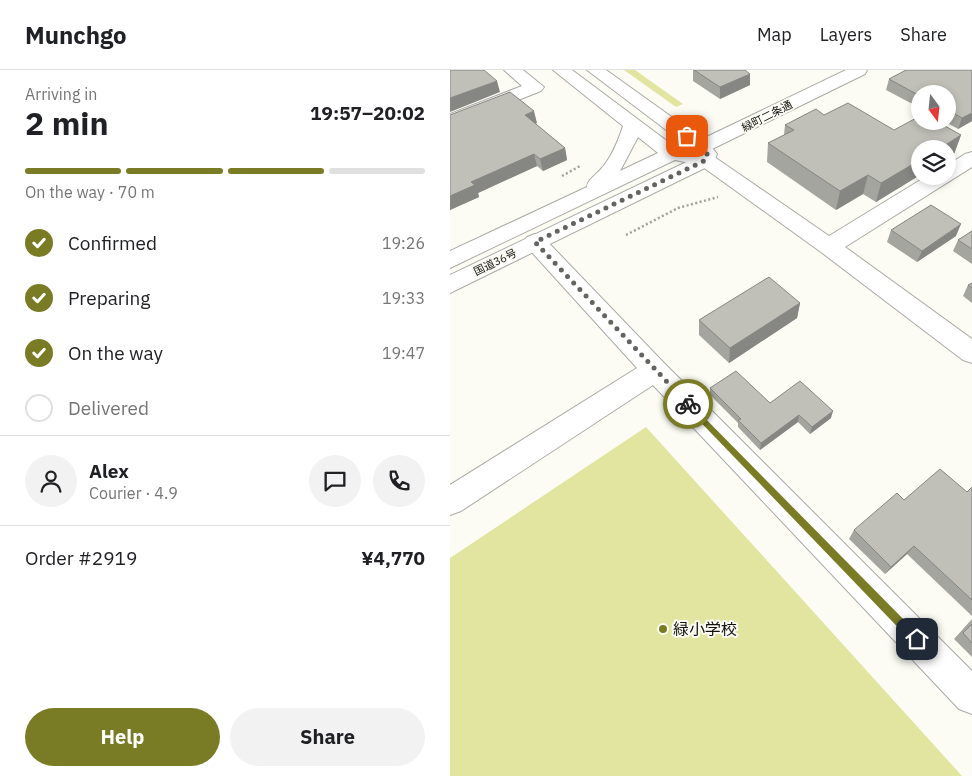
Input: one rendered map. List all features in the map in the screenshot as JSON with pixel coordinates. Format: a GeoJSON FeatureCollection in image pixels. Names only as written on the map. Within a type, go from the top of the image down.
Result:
{"type":"FeatureCollection","features":[{"type":"Feature","properties":{"kind":"main road"},"geometry":{"type":"LineString","coordinates":[[450,121],[535,87],[512,70]]}},
{"type":"Feature","properties":{"kind":"main road"},"geometry":{"type":"LineString","coordinates":[[561,70],[672,154],[704,154]]}},
{"type":"Feature","properties":{"kind":"main road"},"geometry":{"type":"LineString","coordinates":[[595,70],[704,154],[740,186],[829,247],[972,353]]}},
{"type":"Feature","properties":{"kind":"main road","name":"緑町二条通"},"geometry":{"type":"LineString","coordinates":[[704,154],[860,70]]}},
{"type":"Feature","properties":{"kind":"main road"},"geometry":{"type":"LineString","coordinates":[[814,74],[831,84]]}},
{"type":"Feature","properties":{"kind":"main road"},"geometry":{"type":"LineString","coordinates":[[579,198],[605,178],[613,168],[622,154],[633,125]]}},
{"type":"Feature","properties":{"kind":"main road","name":"国道36号"},"geometry":{"type":"LineString","coordinates":[[450,260],[672,154]]}},
{"type":"Feature","properties":{"kind":"main road","name":"国道36号"},"geometry":{"type":"LineString","coordinates":[[450,285],[704,154]]}},
{"type":"Feature","properties":{"kind":"main road"},"geometry":{"type":"LineString","coordinates":[[956,169],[970,161]]}},
{"type":"Feature","properties":{"kind":"main road"},"geometry":{"type":"LineString","coordinates":[[829,247],[928,185]]}},
{"type":"Feature","properties":{"kind":"main road"},"geometry":{"type":"LineString","coordinates":[[535,242],[655,370],[972,696]]}},
{"type":"Feature","properties":{"kind":"main road"},"geometry":{"type":"LineString","coordinates":[[450,501],[655,370]]}},
{"type":"Feature","properties":{"kind":"path"},"geometry":{"type":"LineString","coordinates":[[562,176],[587,163]]}},
{"type":"Feature","properties":{"kind":"path"},"geometry":{"type":"LineString","coordinates":[[626,235],[676,209],[694,203],[707,203],[740,186]]}},
{"type":"Feature","properties":{"kind":"green space"},"geometry":{"type":"Polygon","coordinates":[[[624,70],[635,70],[683,104],[676,107],[624,70]]]}},
{"type":"Feature","properties":{"kind":"green space","name":"緑小学校"},"geometry":{"type":"Polygon","coordinates":[[[646,427],[962,776],[450,776],[450,558],[646,427]]]}},
{"type":"Feature","properties":{"kind":"building"},"geometry":{"type":"Polygon","coordinates":[[[450,70],[484,70],[497,81],[450,98],[450,70]]]}},
{"type":"Feature","properties":{"kind":"building"},"geometry":{"type":"Polygon","coordinates":[[[694,70],[745,70],[750,74],[720,87],[694,70]]]}},
{"type":"Feature","properties":{"kind":"building"},"geometry":{"type":"Polygon","coordinates":[[[906,70],[972,70],[972,113],[962,118],[956,115],[956,85],[911,85],[911,91],[889,79],[906,70]]]}},
{"type":"Feature","properties":{"kind":"building"},"geometry":{"type":"Polygon","coordinates":[[[510,92],[534,111],[525,115],[565,148],[540,159],[534,154],[471,182],[475,185],[450,196],[450,115],[510,92]]]}},
{"type":"Feature","properties":{"kind":"building"},"geometry":{"type":"Polygon","coordinates":[[[848,103],[894,130],[911,121],[911,130],[952,130],[961,135],[953,140],[911,140],[911,165],[881,183],[868,175],[840,191],[768,143],[794,130],[785,125],[816,109],[824,115],[848,103]]]}},
{"type":"Feature","properties":{"kind":"building"},"geometry":{"type":"Polygon","coordinates":[[[931,205],[961,224],[922,251],[891,230],[931,205]]]}},
{"type":"Feature","properties":{"kind":"building"},"geometry":{"type":"Polygon","coordinates":[[[972,231],[972,249],[958,240],[972,231]]]}},
{"type":"Feature","properties":{"kind":"building"},"geometry":{"type":"Polygon","coordinates":[[[769,277],[800,303],[730,348],[699,320],[769,277]]]}},
{"type":"Feature","properties":{"kind":"building"},"geometry":{"type":"Polygon","coordinates":[[[736,371],[770,403],[800,381],[833,411],[812,427],[799,415],[761,443],[738,420],[741,419],[710,388],[736,371]]]}},
{"type":"Feature","properties":{"kind":"building"},"geometry":{"type":"Polygon","coordinates":[[[940,469],[967,492],[972,487],[972,600],[914,546],[891,567],[854,530],[897,493],[904,500],[940,469]]]}},
{"type":"Feature","properties":{"kind":"building"},"geometry":{"type":"Polygon","coordinates":[[[972,624],[972,643],[963,633],[972,624]]]}},
{"type":"Feature","properties":{"kind":"way so far"},"geometry":{"type":"LineString","coordinates":[[687,136],[707,154],[706,160],[535,242],[688,404]]}},
{"type":"Feature","properties":{"kind":"place","name":"緑小学校"},"geometry":{"type":"Point","coordinates":[663,629]}},
{"type":"Feature","properties":{"kind":"route"},"geometry":{"type":"LineString","coordinates":[[688,404],[917,639]]}}]}
